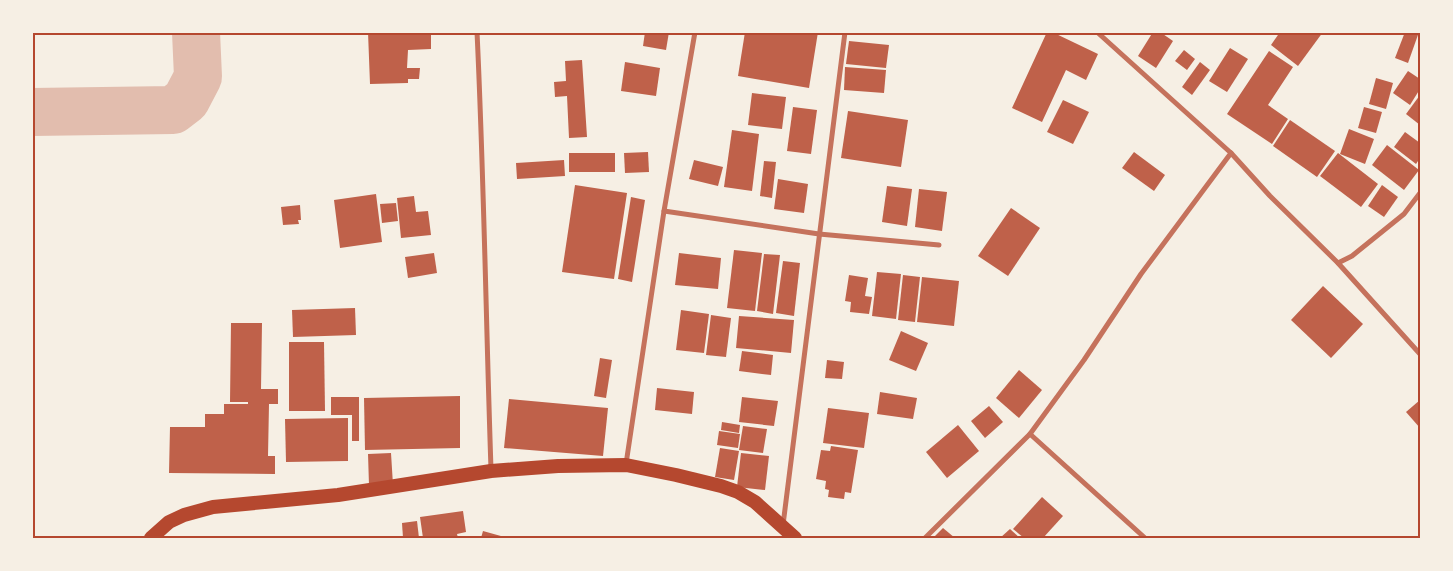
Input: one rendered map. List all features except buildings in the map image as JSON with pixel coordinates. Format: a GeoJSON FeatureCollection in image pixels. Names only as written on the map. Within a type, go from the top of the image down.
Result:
{"type":"FeatureCollection","features":[{"type":"Feature","properties":{"kind":"highway"},"geometry":{"type":"LineString","coordinates":[[151,538],[169,522],[184,515],[213,507],[338,495],[491,471],[558,466],[626,465],[676,475],[738,492],[755,502],[795,538]]}},
{"type":"Feature","properties":{"kind":"street"},"geometry":{"type":"LineString","coordinates":[[477,32],[483,160],[491,471]]}},
{"type":"Feature","properties":{"kind":"street"},"geometry":{"type":"LineString","coordinates":[[626,465],[664,212],[695,32]]}},
{"type":"Feature","properties":{"kind":"street"},"geometry":{"type":"LineString","coordinates":[[783,526],[845,32]]}},
{"type":"Feature","properties":{"kind":"street"},"geometry":{"type":"LineString","coordinates":[[1097,32],[1231,154],[1270,196],[1338,263],[1420,354]]}},
{"type":"Feature","properties":{"kind":"street"},"geometry":{"type":"LineString","coordinates":[[925,538],[1030,434],[1084,360],[1142,274],[1231,154]]}},
{"type":"Feature","properties":{"kind":"street"},"geometry":{"type":"LineString","coordinates":[[1338,263],[1352,256],[1404,214],[1420,193]]}},
{"type":"Feature","properties":{"kind":"street"},"geometry":{"type":"LineString","coordinates":[[664,212],[819,234],[939,245]]}},
{"type":"Feature","properties":{"kind":"street"},"geometry":{"type":"LineString","coordinates":[[1030,434],[1145,538]]}},
{"type":"Feature","properties":{"kind":"taxiway"},"geometry":{"type":"LineString","coordinates":[[32,112],[173,110],[186,100],[198,77],[196,32]]}}]}
